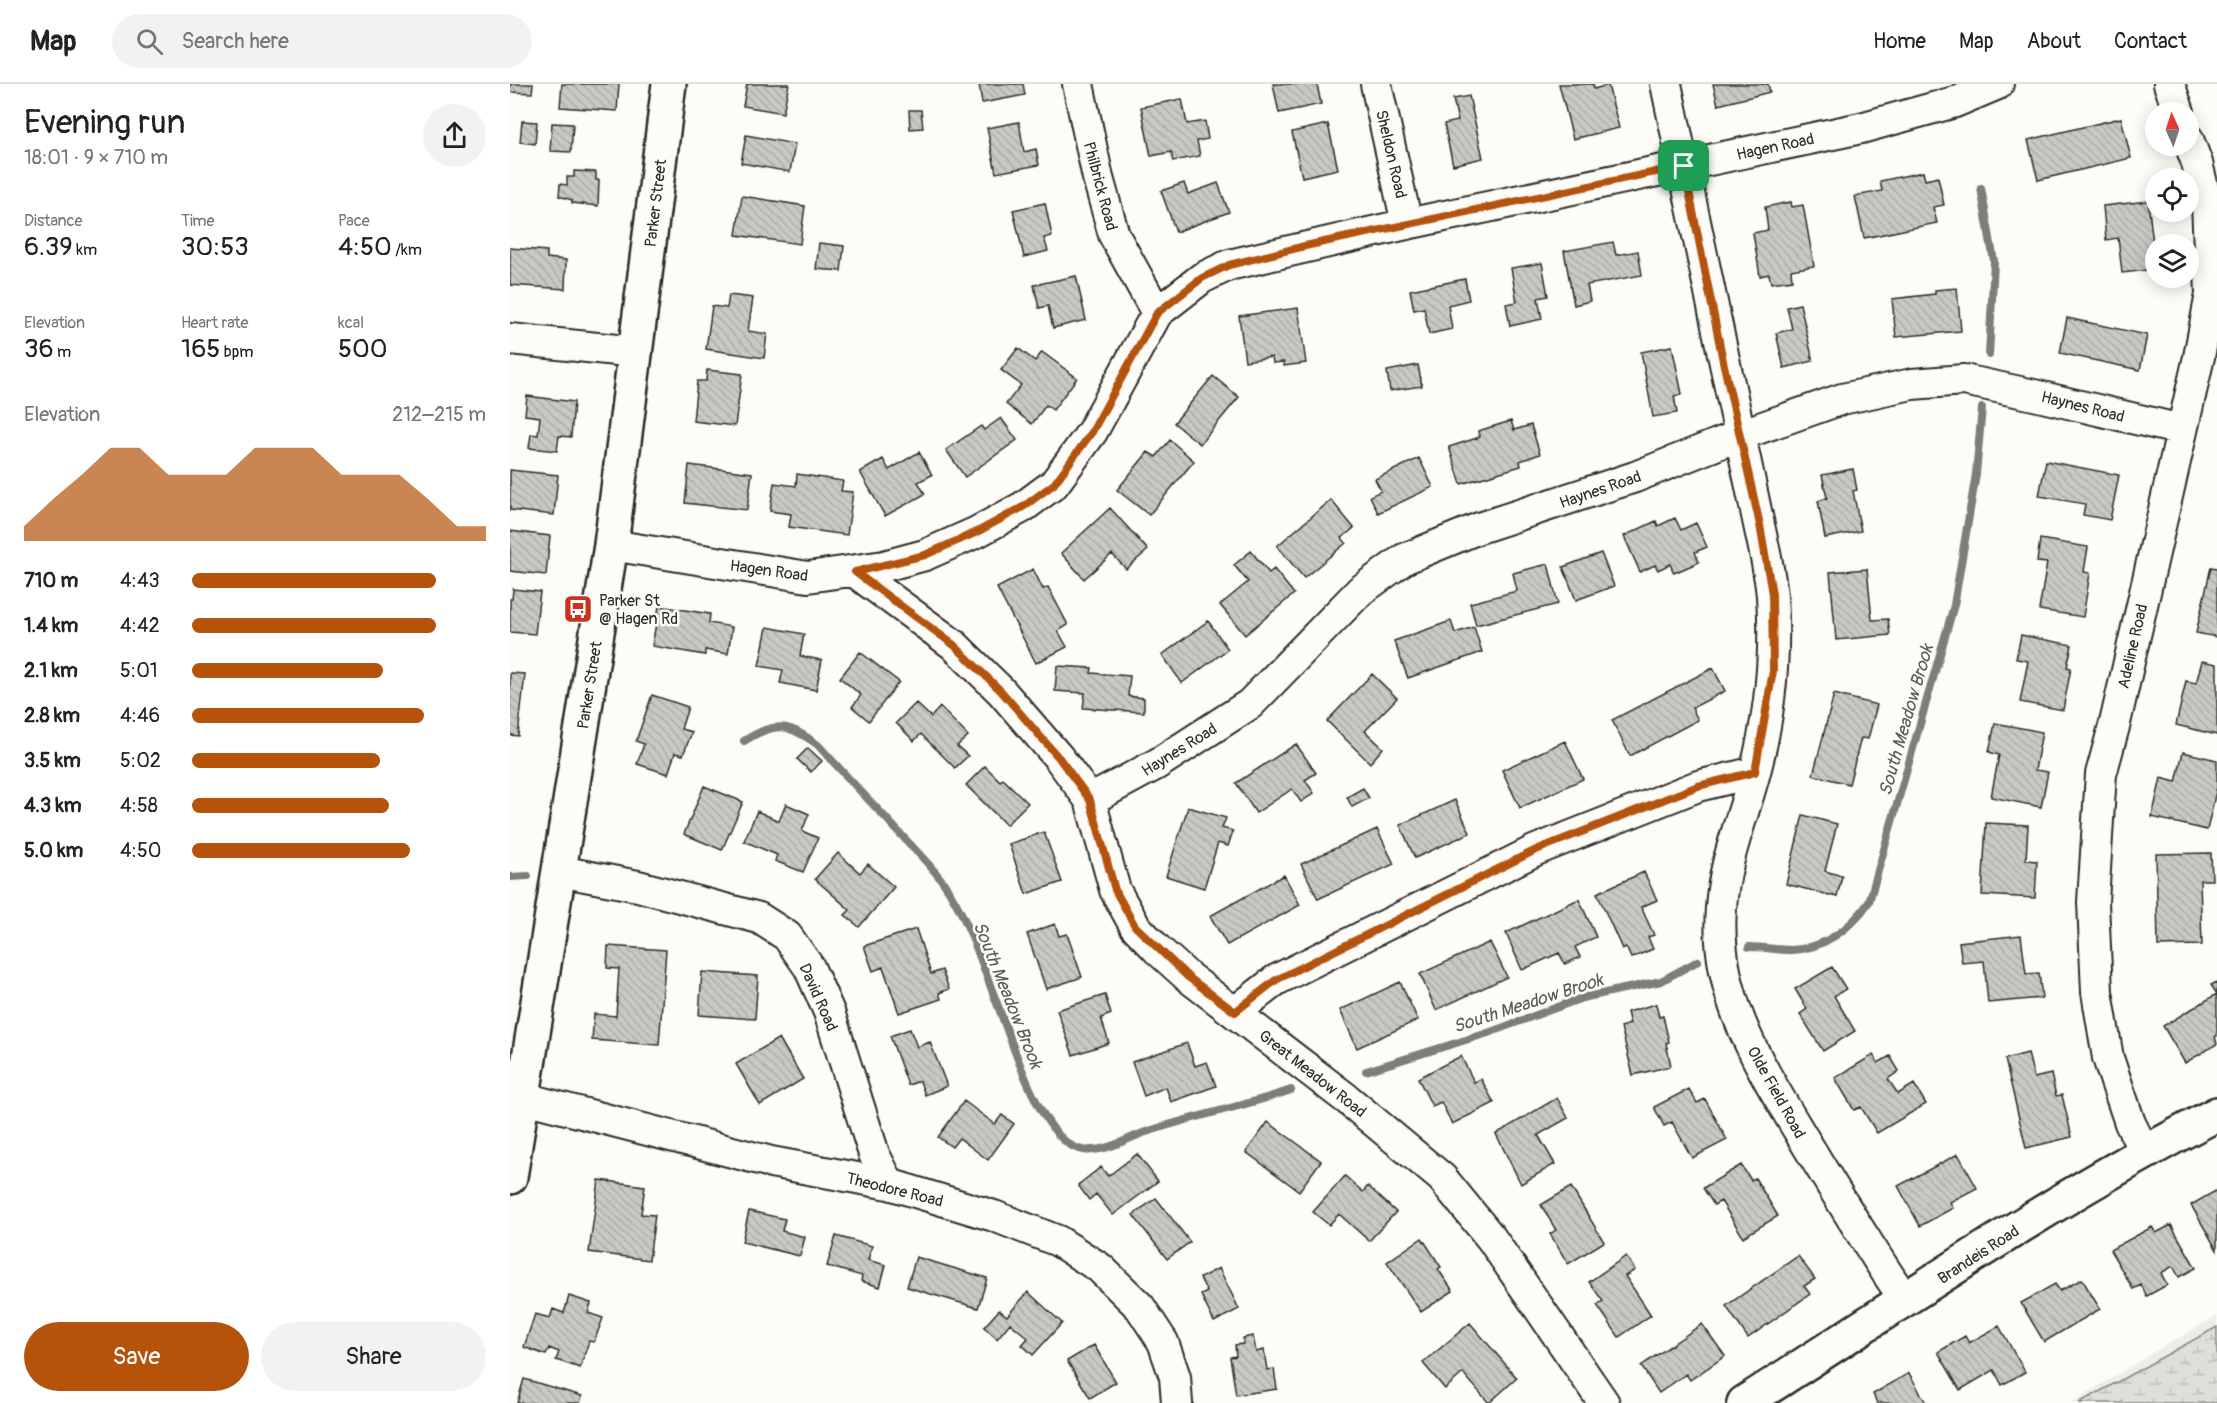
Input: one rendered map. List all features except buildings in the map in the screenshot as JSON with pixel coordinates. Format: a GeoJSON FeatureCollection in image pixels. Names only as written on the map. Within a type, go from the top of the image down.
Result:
{"type":"FeatureCollection","features":[{"type":"Feature","properties":{"kind":"main road","name":"Parker Street"},"geometry":{"type":"LineString","coordinates":[[510,1177],[611,544],[669,84]]}},
{"type":"Feature","properties":{"kind":"main road","name":"Brandeis Road"},"geometry":{"type":"LineString","coordinates":[[1744,1403],[2022,1225],[2217,1114]]}},
{"type":"Feature","properties":{"kind":"street","name":"Philbrick Road"},"geometry":{"type":"LineString","coordinates":[[1078,84],[1098,178],[1114,235],[1157,313]]}},
{"type":"Feature","properties":{"kind":"street","name":"Sheldon Road"},"geometry":{"type":"LineString","coordinates":[[1376,84],[1407,224]]}},
{"type":"Feature","properties":{"kind":"street","name":"Olde Field Road"},"geometry":{"type":"LineString","coordinates":[[1665,84],[1760,525],[1772,606],[1773,671],[1755,772],[1725,872],[1720,911],[1725,982],[1758,1063],[1858,1231],[1905,1300]]}},
{"type":"Feature","properties":{"kind":"street","name":"Hagen Road"},"geometry":{"type":"LineString","coordinates":[[611,544],[808,577],[855,572],[925,555],[977,532],[1023,507],[1054,484],[1092,432],[1157,313],[1202,278],[1229,265],[1407,224],[1861,128],[1954,102],[1998,84]]}},
{"type":"Feature","properties":{"kind":"street"},"geometry":{"type":"LineString","coordinates":[[2169,84],[2175,102]]}},
{"type":"Feature","properties":{"kind":"street","name":"Adeline Road"},"geometry":{"type":"LineString","coordinates":[[2145,1153],[2130,1123],[2108,1058],[2097,992],[2093,902],[2101,774],[2115,723],[2211,294],[2206,204],[2194,156]]}},
{"type":"Feature","properties":{"kind":"street"},"geometry":{"type":"LineString","coordinates":[[510,339],[636,352]]}},
{"type":"Feature","properties":{"kind":"street","name":"Haynes Road"},"geometry":{"type":"LineString","coordinates":[[1090,800],[1157,764],[1250,704],[1360,591],[1404,559],[1479,528],[1635,477],[1740,435],[1842,399],[1912,384],[1964,380],[2034,394],[2182,430]]}},
{"type":"Feature","properties":{"kind":"street","name":"Great Meadow Road"},"geometry":{"type":"LineString","coordinates":[[855,572],[954,645],[1001,691],[1059,758],[1090,800],[1115,890],[1135,926],[1188,977],[1347,1099],[1442,1178],[1491,1238],[1604,1403]]}},
{"type":"Feature","properties":{"kind":"street"},"geometry":{"type":"LineString","coordinates":[[1235,1012],[1276,980],[1536,850],[1698,786],[1755,772]]}},
{"type":"Feature","properties":{"kind":"street","name":"David Road"},"geometry":{"type":"LineString","coordinates":[[559,871],[638,886],[759,918],[787,936],[809,967],[829,1012],[874,1154],[889,1184]]}},
{"type":"Feature","properties":{"kind":"street","name":"Theodore Road"},"geometry":{"type":"LineString","coordinates":[[524,1098],[771,1162],[889,1184],[994,1216],[1058,1241],[1100,1268],[1140,1307],[1163,1341],[1175,1377],[1177,1403]]}},
{"type":"Feature","properties":{"kind":"shaded area"},"geometry":{"type":"Polygon","coordinates":[[[2217,1316],[2217,1403],[2071,1403],[2154,1352],[2217,1316]]]}},
{"type":"Feature","properties":{"kind":"green space"},"geometry":{"type":"Polygon","coordinates":[[[2217,1327],[2217,1403],[2079,1403],[2217,1327]]]}},
{"type":"Feature","properties":{"kind":"waterway","name":"South Meadow Brook"},"geometry":{"type":"LineString","coordinates":[[1981,188],[1994,261],[1989,355]]}},
{"type":"Feature","properties":{"kind":"waterway","name":"South Meadow Brook"},"geometry":{"type":"LineString","coordinates":[[1749,947],[1791,950],[1815,946],[1845,928],[1869,902],[1954,605],[1976,474],[1982,408]]}},
{"type":"Feature","properties":{"kind":"waterway","name":"South Meadow Brook"},"geometry":{"type":"LineString","coordinates":[[744,741],[765,730],[782,727],[808,738],[818,745],[938,875],[968,927],[1029,1086],[1052,1127],[1065,1141],[1083,1150],[1105,1148],[1161,1127],[1291,1090]]}},
{"type":"Feature","properties":{"kind":"waterway","name":"South Meadow Brook"},"geometry":{"type":"LineString","coordinates":[[510,877],[528,876]]}},
{"type":"Feature","properties":{"kind":"waterway","name":"South Meadow Brook"},"geometry":{"type":"LineString","coordinates":[[1366,1071],[1488,1033],[1582,998],[1661,981],[1698,961]]}},
{"type":"Feature","properties":{"kind":"place","name":"Parker St @ Hagen Rd"},"geometry":{"type":"Point","coordinates":[578,609]}},
{"type":"Feature","properties":{"kind":"route"},"geometry":{"type":"LineString","coordinates":[[1684,166],[1723,361],[1760,525],[1772,594],[1773,671],[1755,772],[1698,786],[1536,850],[1276,980],[1235,1012],[1188,977],[1135,926],[1115,890],[1090,800],[1059,758],[1001,691],[954,645],[855,572],[925,555],[977,532],[1023,507],[1054,484],[1092,432],[1157,313],[1202,278],[1229,265],[1305,246],[1684,166]]}}]}
